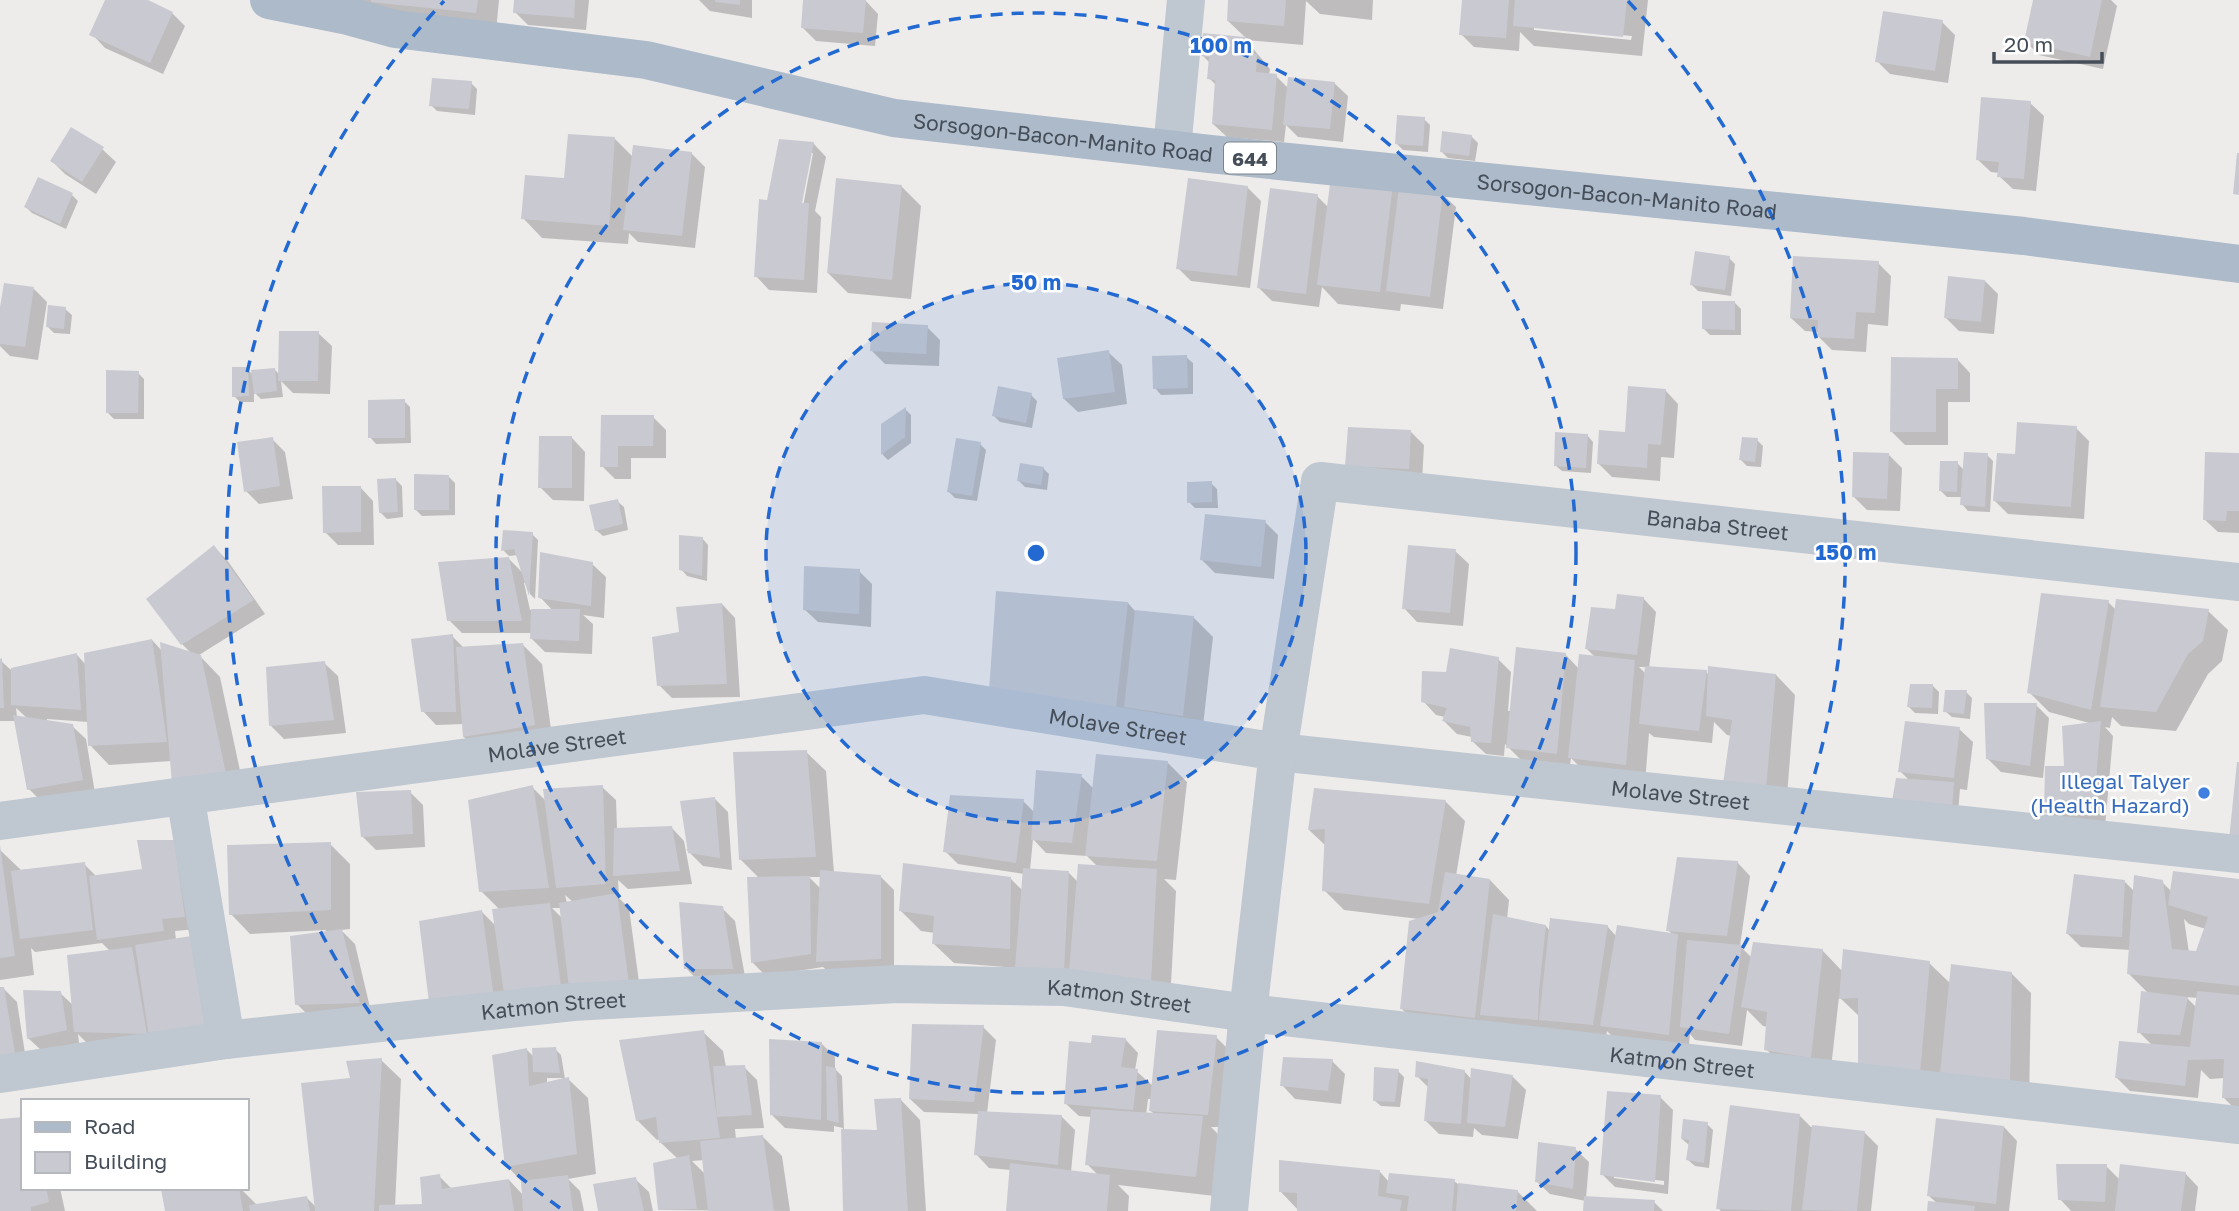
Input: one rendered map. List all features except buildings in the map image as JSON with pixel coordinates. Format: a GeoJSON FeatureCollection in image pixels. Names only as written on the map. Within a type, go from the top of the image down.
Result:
{"type":"FeatureCollection","features":[{"type":"Feature","properties":{"kind":"main road","name":"Sorsogon-Bacon-Manito Road"},"geometry":{"type":"LineString","coordinates":[[270,0],[344,15],[395,29],[646,60],[894,118],[2024,236],[2239,264]]}},
{"type":"Feature","properties":{"kind":"street"},"geometry":{"type":"LineString","coordinates":[[1172,149],[1185,0]]}},
{"type":"Feature","properties":{"kind":"street","name":"Banaba Street"},"geometry":{"type":"LineString","coordinates":[[1278,752],[1320,481],[2239,582]]}},
{"type":"Feature","properties":{"kind":"street","name":"Molave Street"},"geometry":{"type":"LineString","coordinates":[[0,821],[923,695],[1278,752],[2239,853]]}},
{"type":"Feature","properties":{"kind":"street"},"geometry":{"type":"LineString","coordinates":[[1229,1211],[1248,1013],[1278,752]]}},
{"type":"Feature","properties":{"kind":"street"},"geometry":{"type":"LineString","coordinates":[[185,796],[226,1040]]}},
{"type":"Feature","properties":{"kind":"street","name":"Katmon Street"},"geometry":{"type":"LineString","coordinates":[[0,1074],[226,1040],[573,1002],[897,984],[1063,987],[1248,1013],[2239,1125]]}},
{"type":"Feature","properties":{"kind":"place","name":"Illegal Talyer (Health Hazard)"},"geometry":{"type":"Point","coordinates":[2204,793]}}]}
